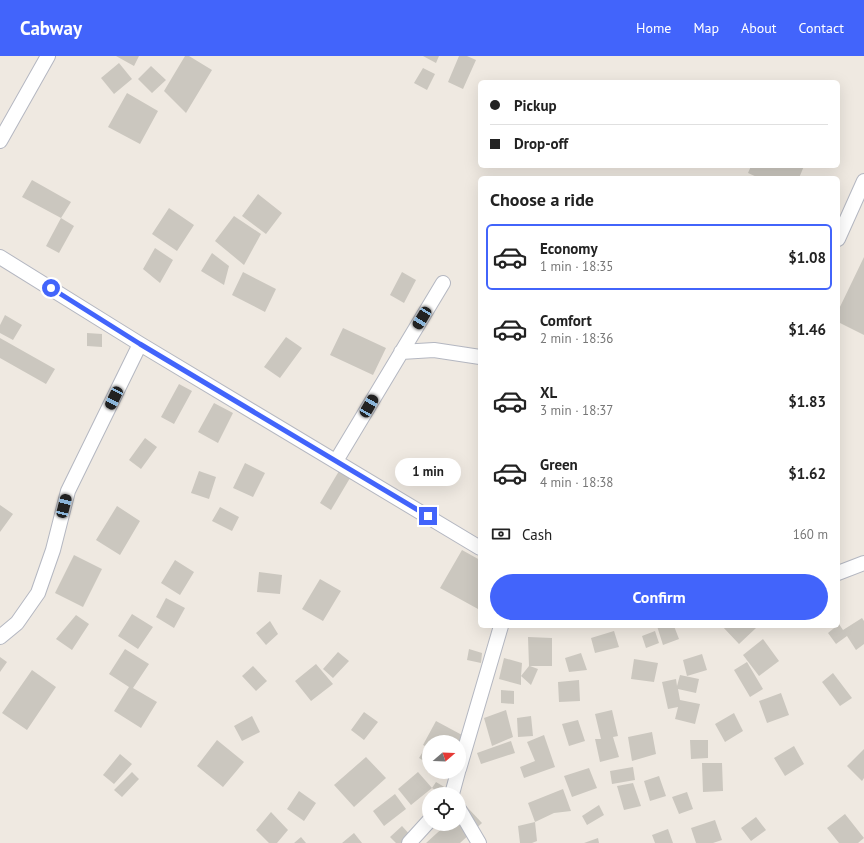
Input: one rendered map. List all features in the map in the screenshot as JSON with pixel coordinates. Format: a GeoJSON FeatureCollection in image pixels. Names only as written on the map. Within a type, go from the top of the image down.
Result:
{"type":"FeatureCollection","features":[{"type":"Feature","properties":{"kind":"street"},"geometry":{"type":"LineString","coordinates":[[0,141],[48,56]]}},
{"type":"Feature","properties":{"kind":"street"},"geometry":{"type":"LineString","coordinates":[[840,235],[864,181]]}},
{"type":"Feature","properties":{"kind":"street"},"geometry":{"type":"LineString","coordinates":[[0,257],[140,344],[478,547]]}},
{"type":"Feature","properties":{"kind":"street"},"geometry":{"type":"LineString","coordinates":[[336,461],[443,284]]}},
{"type":"Feature","properties":{"kind":"street"},"geometry":{"type":"LineString","coordinates":[[0,637],[17,623],[38,593],[53,550],[68,491],[140,344]]}},
{"type":"Feature","properties":{"kind":"street"},"geometry":{"type":"LineString","coordinates":[[401,352],[434,350],[478,357]]}},
{"type":"Feature","properties":{"kind":"street"},"geometry":{"type":"LineString","coordinates":[[840,572],[864,563]]}},
{"type":"Feature","properties":{"kind":"street"},"geometry":{"type":"LineString","coordinates":[[466,746],[501,628]]}},
{"type":"Feature","properties":{"kind":"street"},"geometry":{"type":"LineString","coordinates":[[466,822],[479,843]]}},
{"type":"Feature","properties":{"kind":"street"},"geometry":{"type":"LineString","coordinates":[[409,843],[422,829]]}},
{"type":"Feature","properties":{"kind":"building"},"geometry":{"type":"Polygon","coordinates":[[[116,56],[139,56],[134,66],[116,56]]]}},
{"type":"Feature","properties":{"kind":"building"},"geometry":{"type":"Polygon","coordinates":[[[185,56],[189,56],[212,70],[186,113],[164,91],[185,56]]]}},
{"type":"Feature","properties":{"kind":"building"},"geometry":{"type":"Polygon","coordinates":[[[423,56],[439,56],[436,63],[423,56]]]}},
{"type":"Feature","properties":{"kind":"building"},"geometry":{"type":"Polygon","coordinates":[[[459,56],[467,56],[476,60],[463,89],[448,82],[459,56]]]}},
{"type":"Feature","properties":{"kind":"building"},"geometry":{"type":"Polygon","coordinates":[[[119,63],[132,79],[114,94],[101,78],[119,63]]]}},
{"type":"Feature","properties":{"kind":"building"},"geometry":{"type":"Polygon","coordinates":[[[151,66],[166,80],[152,93],[138,79],[151,66]]]}},
{"type":"Feature","properties":{"kind":"building"},"geometry":{"type":"Polygon","coordinates":[[[423,68],[435,74],[427,90],[414,83],[423,68]]]}},
{"type":"Feature","properties":{"kind":"building"},"geometry":{"type":"Polygon","coordinates":[[[127,93],[158,111],[140,144],[108,127],[127,93]]]}},
{"type":"Feature","properties":{"kind":"building"},"geometry":{"type":"Polygon","coordinates":[[[750,168],[803,168],[800,176],[755,176],[748,173],[750,168]]]}},
{"type":"Feature","properties":{"kind":"building"},"geometry":{"type":"Polygon","coordinates":[[[32,180],[71,202],[61,218],[22,197],[32,180]]]}},
{"type":"Feature","properties":{"kind":"building"},"geometry":{"type":"Polygon","coordinates":[[[258,194],[282,213],[266,234],[242,216],[258,194]]]}},
{"type":"Feature","properties":{"kind":"building"},"geometry":{"type":"Polygon","coordinates":[[[169,208],[194,225],[177,251],[152,234],[169,208]]]}},
{"type":"Feature","properties":{"kind":"building"},"geometry":{"type":"Polygon","coordinates":[[[234,216],[261,234],[244,265],[215,241],[234,216]]]}},
{"type":"Feature","properties":{"kind":"building"},"geometry":{"type":"Polygon","coordinates":[[[61,218],[74,226],[59,253],[46,246],[61,218]]]}},
{"type":"Feature","properties":{"kind":"building"},"geometry":{"type":"Polygon","coordinates":[[[155,248],[173,260],[160,283],[143,269],[155,248]]]}},
{"type":"Feature","properties":{"kind":"building"},"geometry":{"type":"Polygon","coordinates":[[[212,253],[229,266],[224,285],[201,271],[212,253]]]}},
{"type":"Feature","properties":{"kind":"building"},"geometry":{"type":"Polygon","coordinates":[[[864,257],[864,335],[840,323],[840,307],[864,257]]]}},
{"type":"Feature","properties":{"kind":"building"},"geometry":{"type":"Polygon","coordinates":[[[243,272],[276,289],[265,312],[232,295],[243,272]]]}},
{"type":"Feature","properties":{"kind":"building"},"geometry":{"type":"Polygon","coordinates":[[[402,272],[416,280],[404,303],[390,295],[402,272]]]}},
{"type":"Feature","properties":{"kind":"building"},"geometry":{"type":"Polygon","coordinates":[[[5,315],[22,325],[13,340],[0,333],[0,325],[5,315]]]}},
{"type":"Feature","properties":{"kind":"building"},"geometry":{"type":"Polygon","coordinates":[[[343,328],[386,348],[373,375],[330,355],[343,328]]]}},
{"type":"Feature","properties":{"kind":"building"},"geometry":{"type":"Polygon","coordinates":[[[87,333],[102,334],[102,347],[87,346],[87,333]]]}},
{"type":"Feature","properties":{"kind":"building"},"geometry":{"type":"Polygon","coordinates":[[[286,337],[302,348],[280,378],[264,367],[286,337]]]}},
{"type":"Feature","properties":{"kind":"building"},"geometry":{"type":"Polygon","coordinates":[[[0,338],[55,369],[46,384],[0,358],[0,338]]]}},
{"type":"Feature","properties":{"kind":"building"},"geometry":{"type":"Polygon","coordinates":[[[179,384],[192,391],[174,424],[161,417],[179,384]]]}},
{"type":"Feature","properties":{"kind":"building"},"geometry":{"type":"Polygon","coordinates":[[[214,403],[233,413],[218,443],[198,432],[214,403]]]}},
{"type":"Feature","properties":{"kind":"building"},"geometry":{"type":"Polygon","coordinates":[[[145,438],[157,447],[141,469],[129,460],[145,438]]]}},
{"type":"Feature","properties":{"kind":"building"},"geometry":{"type":"Polygon","coordinates":[[[245,463],[265,473],[253,497],[233,488],[245,463]]]}},
{"type":"Feature","properties":{"kind":"building"},"geometry":{"type":"Polygon","coordinates":[[[199,471],[216,477],[209,499],[191,493],[199,471]]]}},
{"type":"Feature","properties":{"kind":"building"},"geometry":{"type":"Polygon","coordinates":[[[339,471],[350,478],[331,510],[320,503],[339,471]]]}},
{"type":"Feature","properties":{"kind":"building"},"geometry":{"type":"Polygon","coordinates":[[[0,505],[13,514],[0,532],[0,505]]]}},
{"type":"Feature","properties":{"kind":"building"},"geometry":{"type":"Polygon","coordinates":[[[117,506],[140,521],[120,555],[96,540],[117,506]]]}},
{"type":"Feature","properties":{"kind":"building"},"geometry":{"type":"Polygon","coordinates":[[[220,507],[239,517],[232,531],[212,521],[220,507]]]}},
{"type":"Feature","properties":{"kind":"building"},"geometry":{"type":"Polygon","coordinates":[[[462,550],[478,559],[478,609],[440,588],[462,550]]]}},
{"type":"Feature","properties":{"kind":"building"},"geometry":{"type":"Polygon","coordinates":[[[74,555],[102,569],[83,607],[55,593],[74,555]]]}},
{"type":"Feature","properties":{"kind":"building"},"geometry":{"type":"Polygon","coordinates":[[[175,560],[194,572],[180,595],[161,583],[175,560]]]}},
{"type":"Feature","properties":{"kind":"building"},"geometry":{"type":"Polygon","coordinates":[[[259,572],[282,575],[280,594],[257,592],[259,572]]]}},
{"type":"Feature","properties":{"kind":"building"},"geometry":{"type":"Polygon","coordinates":[[[320,579],[341,591],[323,621],[302,609],[320,579]]]}},
{"type":"Feature","properties":{"kind":"building"},"geometry":{"type":"Polygon","coordinates":[[[166,598],[185,608],[174,628],[156,617],[166,598]]]}},
{"type":"Feature","properties":{"kind":"building"},"geometry":{"type":"Polygon","coordinates":[[[132,614],[153,627],[138,649],[118,636],[132,614]]]}},
{"type":"Feature","properties":{"kind":"building"},"geometry":{"type":"Polygon","coordinates":[[[76,615],[89,624],[72,650],[56,639],[76,615]]]}},
{"type":"Feature","properties":{"kind":"building"},"geometry":{"type":"Polygon","coordinates":[[[862,618],[864,621],[864,644],[856,650],[847,636],[836,644],[828,633],[834,628],[840,628],[840,626],[843,630],[862,618]]]}},
{"type":"Feature","properties":{"kind":"building"},"geometry":{"type":"Polygon","coordinates":[[[270,621],[278,634],[266,645],[256,633],[270,621]]]}},
{"type":"Feature","properties":{"kind":"building"},"geometry":{"type":"Polygon","coordinates":[[[658,628],[675,628],[679,639],[663,645],[658,628]]]}},
{"type":"Feature","properties":{"kind":"building"},"geometry":{"type":"Polygon","coordinates":[[[724,628],[756,628],[739,644],[724,628]]]}},
{"type":"Feature","properties":{"kind":"building"},"geometry":{"type":"Polygon","coordinates":[[[614,631],[619,647],[595,653],[591,638],[614,631]]]}},
{"type":"Feature","properties":{"kind":"building"},"geometry":{"type":"Polygon","coordinates":[[[655,631],[659,643],[646,648],[642,636],[655,631]]]}},
{"type":"Feature","properties":{"kind":"building"},"geometry":{"type":"Polygon","coordinates":[[[528,637],[552,638],[552,666],[530,666],[538,669],[531,685],[521,676],[529,666],[528,637]]]}},
{"type":"Feature","properties":{"kind":"building"},"geometry":{"type":"Polygon","coordinates":[[[763,639],[779,661],[759,676],[743,655],[763,639]]]}},
{"type":"Feature","properties":{"kind":"building"},"geometry":{"type":"Polygon","coordinates":[[[125,649],[149,664],[133,688],[157,702],[141,728],[114,711],[129,687],[109,674],[125,649]]]}},
{"type":"Feature","properties":{"kind":"building"},"geometry":{"type":"Polygon","coordinates":[[[469,649],[482,653],[481,663],[467,660],[469,649]]]}},
{"type":"Feature","properties":{"kind":"building"},"geometry":{"type":"Polygon","coordinates":[[[338,652],[349,661],[333,678],[323,669],[338,652]]]}},
{"type":"Feature","properties":{"kind":"building"},"geometry":{"type":"Polygon","coordinates":[[[581,653],[587,670],[569,672],[565,658],[581,653]]]}},
{"type":"Feature","properties":{"kind":"building"},"geometry":{"type":"Polygon","coordinates":[[[702,654],[707,670],[687,676],[683,660],[702,654]]]}},
{"type":"Feature","properties":{"kind":"building"},"geometry":{"type":"Polygon","coordinates":[[[0,657],[7,662],[0,672],[0,657]]]}},
{"type":"Feature","properties":{"kind":"building"},"geometry":{"type":"Polygon","coordinates":[[[504,658],[522,663],[521,685],[499,679],[504,658]]]}},
{"type":"Feature","properties":{"kind":"building"},"geometry":{"type":"Polygon","coordinates":[[[634,659],[658,663],[654,682],[631,679],[634,659]]]}},
{"type":"Feature","properties":{"kind":"building"},"geometry":{"type":"Polygon","coordinates":[[[747,662],[763,689],[750,697],[734,670],[747,662]]]}},
{"type":"Feature","properties":{"kind":"building"},"geometry":{"type":"Polygon","coordinates":[[[316,664],[333,684],[311,701],[295,681],[316,664]]]}},
{"type":"Feature","properties":{"kind":"building"},"geometry":{"type":"Polygon","coordinates":[[[253,666],[267,681],[256,691],[242,676],[253,666]]]}},
{"type":"Feature","properties":{"kind":"building"},"geometry":{"type":"Polygon","coordinates":[[[32,670],[56,687],[27,730],[2,713],[32,670]]]}},
{"type":"Feature","properties":{"kind":"building"},"geometry":{"type":"Polygon","coordinates":[[[833,673],[852,698],[840,706],[822,682],[833,673]]]}},
{"type":"Feature","properties":{"kind":"building"},"geometry":{"type":"Polygon","coordinates":[[[680,675],[699,679],[696,693],[678,689],[680,700],[700,704],[695,724],[675,719],[678,707],[668,709],[662,682],[676,679],[677,686],[680,675]]]}},
{"type":"Feature","properties":{"kind":"building"},"geometry":{"type":"Polygon","coordinates":[[[579,680],[580,701],[559,702],[558,682],[579,680]]]}},
{"type":"Feature","properties":{"kind":"building"},"geometry":{"type":"Polygon","coordinates":[[[501,690],[514,691],[514,704],[501,703],[501,690]]]}},
{"type":"Feature","properties":{"kind":"building"},"geometry":{"type":"Polygon","coordinates":[[[781,693],[789,715],[767,723],[759,701],[781,693]]]}},
{"type":"Feature","properties":{"kind":"building"},"geometry":{"type":"Polygon","coordinates":[[[506,710],[513,737],[492,746],[484,718],[506,710]]]}},
{"type":"Feature","properties":{"kind":"building"},"geometry":{"type":"Polygon","coordinates":[[[612,710],[618,736],[613,737],[619,757],[600,762],[595,739],[601,739],[595,714],[612,710]]]}},
{"type":"Feature","properties":{"kind":"building"},"geometry":{"type":"Polygon","coordinates":[[[364,712],[378,722],[364,740],[351,730],[364,712]]]}},
{"type":"Feature","properties":{"kind":"building"},"geometry":{"type":"Polygon","coordinates":[[[734,713],[743,731],[725,742],[715,724],[734,713]]]}},
{"type":"Feature","properties":{"kind":"building"},"geometry":{"type":"Polygon","coordinates":[[[252,716],[260,732],[242,741],[234,726],[252,716]]]}},
{"type":"Feature","properties":{"kind":"building"},"geometry":{"type":"Polygon","coordinates":[[[531,716],[533,736],[518,737],[517,718],[531,716]]]}},
{"type":"Feature","properties":{"kind":"building"},"geometry":{"type":"Polygon","coordinates":[[[578,720],[585,741],[569,746],[562,724],[578,720]]]}},
{"type":"Feature","properties":{"kind":"building"},"geometry":{"type":"Polygon","coordinates":[[[436,721],[462,735],[428,735],[436,721]]]}},
{"type":"Feature","properties":{"kind":"building"},"geometry":{"type":"Polygon","coordinates":[[[652,732],[656,754],[632,761],[628,737],[652,732]]]}},
{"type":"Feature","properties":{"kind":"building"},"geometry":{"type":"Polygon","coordinates":[[[544,735],[555,767],[524,778],[520,767],[535,761],[527,742],[544,735]]]}},
{"type":"Feature","properties":{"kind":"building"},"geometry":{"type":"Polygon","coordinates":[[[217,740],[244,762],[223,787],[197,766],[217,740]]]}},
{"type":"Feature","properties":{"kind":"building"},"geometry":{"type":"Polygon","coordinates":[[[690,740],[708,740],[708,758],[691,759],[690,740]]]}},
{"type":"Feature","properties":{"kind":"building"},"geometry":{"type":"Polygon","coordinates":[[[511,741],[515,753],[481,764],[477,753],[511,741]]]}},
{"type":"Feature","properties":{"kind":"building"},"geometry":{"type":"Polygon","coordinates":[[[794,746],[804,764],[785,776],[774,758],[794,746]]]}},
{"type":"Feature","properties":{"kind":"building"},"geometry":{"type":"Polygon","coordinates":[[[864,749],[864,778],[862,781],[847,766],[864,749]]]}},
{"type":"Feature","properties":{"kind":"building"},"geometry":{"type":"Polygon","coordinates":[[[422,753],[422,760],[419,758],[422,753]]]}},
{"type":"Feature","properties":{"kind":"building"},"geometry":{"type":"Polygon","coordinates":[[[120,754],[132,764],[114,784],[103,775],[120,754]]]}},
{"type":"Feature","properties":{"kind":"building"},"geometry":{"type":"Polygon","coordinates":[[[366,757],[386,778],[354,807],[334,785],[366,757]]]}},
{"type":"Feature","properties":{"kind":"building"},"geometry":{"type":"Polygon","coordinates":[[[702,763],[722,763],[723,791],[703,792],[702,763]]]}},
{"type":"Feature","properties":{"kind":"building"},"geometry":{"type":"Polygon","coordinates":[[[633,767],[635,780],[612,784],[610,771],[633,767]]]}},
{"type":"Feature","properties":{"kind":"building"},"geometry":{"type":"Polygon","coordinates":[[[589,768],[597,788],[572,797],[564,776],[589,768]]]}},
{"type":"Feature","properties":{"kind":"building"},"geometry":{"type":"Polygon","coordinates":[[[132,772],[139,779],[122,797],[114,790],[132,772]]]}},
{"type":"Feature","properties":{"kind":"building"},"geometry":{"type":"Polygon","coordinates":[[[418,772],[422,777],[422,779],[424,779],[431,787],[422,787],[422,796],[411,805],[398,789],[418,772]]]}},
{"type":"Feature","properties":{"kind":"building"},"geometry":{"type":"Polygon","coordinates":[[[659,776],[666,796],[650,801],[644,781],[659,776]]]}},
{"type":"Feature","properties":{"kind":"building"},"geometry":{"type":"Polygon","coordinates":[[[436,782],[444,787],[433,787],[436,782]]]}},
{"type":"Feature","properties":{"kind":"building"},"geometry":{"type":"Polygon","coordinates":[[[633,783],[641,806],[624,810],[617,786],[633,783]]]}},
{"type":"Feature","properties":{"kind":"building"},"geometry":{"type":"Polygon","coordinates":[[[563,789],[571,811],[554,813],[535,822],[528,803],[563,789]]]}},
{"type":"Feature","properties":{"kind":"building"},"geometry":{"type":"Polygon","coordinates":[[[299,791],[316,803],[304,821],[287,809],[299,791]]]}},
{"type":"Feature","properties":{"kind":"building"},"geometry":{"type":"Polygon","coordinates":[[[687,792],[693,809],[679,814],[672,797],[687,792]]]}},
{"type":"Feature","properties":{"kind":"building"},"geometry":{"type":"Polygon","coordinates":[[[395,794],[406,809],[384,826],[373,811],[395,794]]]}},
{"type":"Feature","properties":{"kind":"building"},"geometry":{"type":"Polygon","coordinates":[[[599,805],[604,815],[587,825],[582,816],[599,805]]]}},
{"type":"Feature","properties":{"kind":"building"},"geometry":{"type":"Polygon","coordinates":[[[466,806],[482,823],[460,843],[426,843],[439,831],[466,831],[466,806]]]}},
{"type":"Feature","properties":{"kind":"building"},"geometry":{"type":"Polygon","coordinates":[[[271,812],[288,830],[277,843],[269,843],[256,830],[271,812]]]}},
{"type":"Feature","properties":{"kind":"building"},"geometry":{"type":"Polygon","coordinates":[[[845,814],[864,838],[858,843],[839,843],[827,828],[845,814]]]}},
{"type":"Feature","properties":{"kind":"building"},"geometry":{"type":"Polygon","coordinates":[[[756,817],[766,830],[751,841],[741,828],[756,817]]]}},
{"type":"Feature","properties":{"kind":"building"},"geometry":{"type":"Polygon","coordinates":[[[715,820],[722,840],[713,843],[696,843],[691,828],[715,820]]]}},
{"type":"Feature","properties":{"kind":"building"},"geometry":{"type":"Polygon","coordinates":[[[535,822],[537,841],[532,843],[520,843],[518,826],[535,822]]]}},
{"type":"Feature","properties":{"kind":"building"},"geometry":{"type":"Polygon","coordinates":[[[402,826],[412,837],[405,843],[396,843],[390,837],[402,826]]]}},
{"type":"Feature","properties":{"kind":"building"},"geometry":{"type":"Polygon","coordinates":[[[668,829],[673,843],[655,843],[652,835],[668,829]]]}},
{"type":"Feature","properties":{"kind":"building"},"geometry":{"type":"Polygon","coordinates":[[[354,833],[362,843],[342,843],[354,833]]]}},
{"type":"Feature","properties":{"kind":"building"},"geometry":{"type":"Polygon","coordinates":[[[301,837],[306,843],[294,843],[301,837]]]}},
{"type":"Feature","properties":{"kind":"building"},"geometry":{"type":"Polygon","coordinates":[[[598,838],[599,843],[584,843],[598,838]]]}},
{"type":"Feature","properties":{"kind":"route"},"geometry":{"type":"LineString","coordinates":[[51,288],[140,344],[428,516]]}}]}
